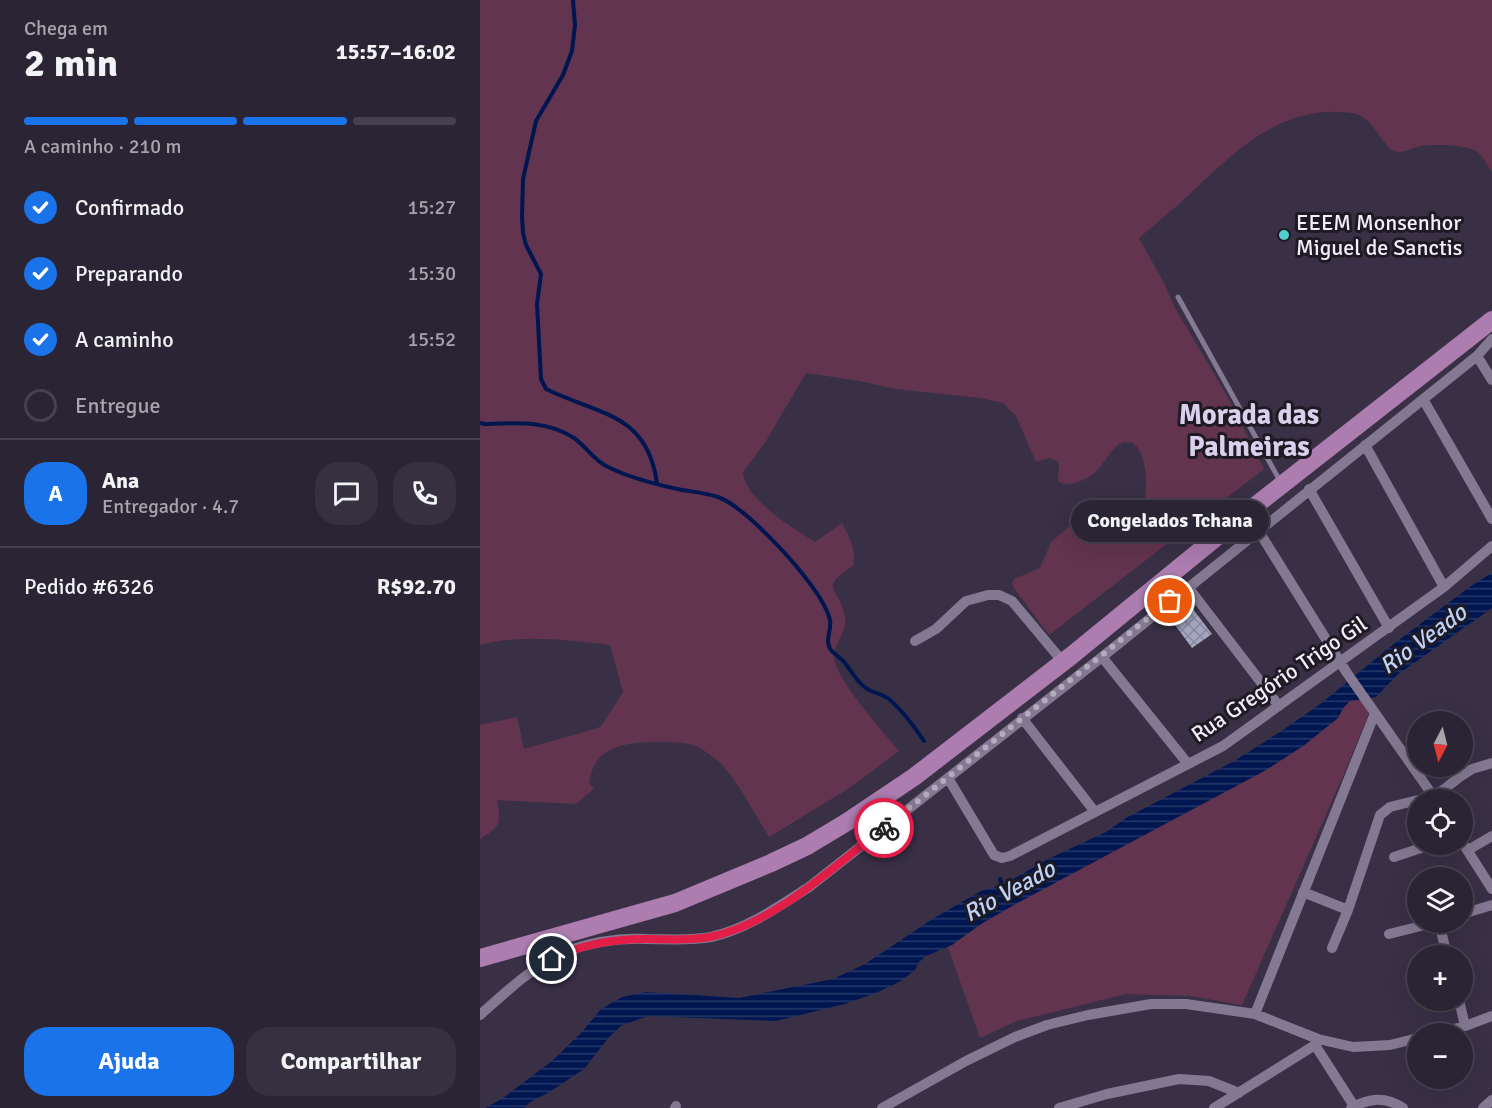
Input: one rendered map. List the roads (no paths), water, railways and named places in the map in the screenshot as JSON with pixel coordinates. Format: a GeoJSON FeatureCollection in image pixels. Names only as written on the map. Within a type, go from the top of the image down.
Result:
{"type":"FeatureCollection","features":[{"type":"Feature","properties":{"kind":"highway"},"geometry":{"type":"LineString","coordinates":[[480,958],[675,903],[807,846],[847,822],[914,777],[1063,662],[1282,485],[1492,320]]}},
{"type":"Feature","properties":{"kind":"street"},"geometry":{"type":"LineString","coordinates":[[480,1015],[506,991],[540,966],[565,952],[618,939],[684,940],[710,937],[748,924],[820,880],[1477,356],[1492,339]]}},
{"type":"Feature","properties":{"kind":"street"},"geometry":{"type":"LineString","coordinates":[[1477,356],[1492,380]]}},
{"type":"Feature","properties":{"kind":"street"},"geometry":{"type":"LineString","coordinates":[[1423,399],[1492,519]]}},
{"type":"Feature","properties":{"kind":"street"},"geometry":{"type":"LineString","coordinates":[[1365,445],[1444,587]]}},
{"type":"Feature","properties":{"kind":"street"},"geometry":{"type":"LineString","coordinates":[[1309,489],[1389,628]]}},
{"type":"Feature","properties":{"kind":"street"},"geometry":{"type":"LineString","coordinates":[[1258,530],[1339,661],[1429,789]]}},
{"type":"Feature","properties":{"kind":"street","name":"Rua Gregório Trigo Gil"},"geometry":{"type":"LineString","coordinates":[[948,777],[994,855],[1002,858],[1010,856],[1223,746],[1339,661],[1389,628],[1444,587],[1492,546]]}},
{"type":"Feature","properties":{"kind":"street"},"geometry":{"type":"LineString","coordinates":[[1188,587],[1279,706]]}},
{"type":"Feature","properties":{"kind":"street"},"geometry":{"type":"LineString","coordinates":[[915,641],[936,629],[966,601],[988,595],[999,595],[1012,601],[1063,662]]}},
{"type":"Feature","properties":{"kind":"street"},"geometry":{"type":"LineString","coordinates":[[1102,657],[1188,764]]}},
{"type":"Feature","properties":{"kind":"street"},"geometry":{"type":"LineString","coordinates":[[1255,1014],[1374,712]]}},
{"type":"Feature","properties":{"kind":"street"},"geometry":{"type":"LineString","coordinates":[[1022,718],[1095,812]]}},
{"type":"Feature","properties":{"kind":"street"},"geometry":{"type":"LineString","coordinates":[[1446,789],[1472,769],[1492,763]]}},
{"type":"Feature","properties":{"kind":"street"},"geometry":{"type":"LineString","coordinates":[[1332,948],[1348,910],[1377,821],[1390,807],[1407,803]]}},
{"type":"Feature","properties":{"kind":"street"},"geometry":{"type":"LineString","coordinates":[[1473,843],[1492,836]]}},
{"type":"Feature","properties":{"kind":"street"},"geometry":{"type":"LineString","coordinates":[[1394,857],[1407,853]]}},
{"type":"Feature","properties":{"kind":"street"},"geometry":{"type":"LineString","coordinates":[[1471,855],[1492,889]]}},
{"type":"Feature","properties":{"kind":"street"},"geometry":{"type":"LineString","coordinates":[[1303,892],[1348,910]]}},
{"type":"Feature","properties":{"kind":"street"},"geometry":{"type":"LineString","coordinates":[[1473,911],[1492,905]]}},
{"type":"Feature","properties":{"kind":"street"},"geometry":{"type":"LineString","coordinates":[[1389,934],[1407,930]]}},
{"type":"Feature","properties":{"kind":"street"},"geometry":{"type":"LineString","coordinates":[[882,1108],[1014,1036],[1047,1024],[1088,1015],[1168,1003],[1255,1014],[1317,1042],[1353,1047],[1390,1045],[1407,1041]]}},
{"type":"Feature","properties":{"kind":"street"},"geometry":{"type":"LineString","coordinates":[[1473,1023],[1492,1016]]}},
{"type":"Feature","properties":{"kind":"street"},"geometry":{"type":"LineString","coordinates":[[1214,1108],[1317,1042]]}},
{"type":"Feature","properties":{"kind":"street"},"geometry":{"type":"LineString","coordinates":[[1317,1042],[1352,1107],[1372,1099],[1389,1100],[1402,1108]]}},
{"type":"Feature","properties":{"kind":"street"},"geometry":{"type":"LineString","coordinates":[[1059,1108],[1107,1094],[1179,1079],[1209,1081],[1239,1093]]}},
{"type":"Feature","properties":{"kind":"street"},"geometry":{"type":"LineString","coordinates":[[1483,1108],[1492,1100]]}},
{"type":"Feature","properties":{"kind":"lane"},"geometry":{"type":"LineString","coordinates":[[1178,297],[1282,485]]}},
{"type":"Feature","properties":{"kind":"water","name":"Rio Veado"},"geometry":{"type":"Polygon","coordinates":[[[1492,573],[1492,608],[1397,675],[1376,697],[1350,701],[1338,718],[1303,746],[1266,770],[1012,906],[981,924],[952,945],[926,956],[915,970],[901,981],[845,1004],[776,1021],[648,1016],[622,1025],[609,1037],[584,1069],[524,1108],[485,1108],[503,1098],[552,1061],[581,1033],[601,1009],[622,997],[646,992],[739,998],[833,979],[865,964],[934,918],[981,891],[1003,885],[1048,859],[1106,832],[1126,818],[1236,760],[1323,702],[1396,642],[1492,573]]]}},
{"type":"Feature","properties":{"kind":"waterway"},"geometry":{"type":"LineString","coordinates":[[573,0],[575,25],[572,51],[563,75],[536,121],[523,179],[523,233],[526,245],[541,274],[537,304],[541,379],[546,389],[602,412],[632,430],[643,443],[652,461],[657,484]]}},
{"type":"Feature","properties":{"kind":"waterway"},"geometry":{"type":"LineString","coordinates":[[480,423],[531,424],[553,428],[574,438],[598,461],[617,471],[654,483],[718,497],[740,510],[788,556],[819,597],[830,620],[828,643],[831,650],[845,663],[861,684],[887,697],[908,719],[924,741]]}},
{"type":"Feature","properties":{"kind":"waterway","name":"Rio Veado"},"geometry":{"type":"LineString","coordinates":[[1000,879],[1004,889]]}},
{"type":"Feature","properties":{"kind":"place","name":"EEEM Monsenhor Miguel de Sanctis"},"geometry":{"type":"Point","coordinates":[1284,235]}},
{"type":"Feature","properties":{"kind":"place","name":"Congelados Tchana"},"geometry":{"type":"Point","coordinates":[1170,601]}},
{"type":"Feature","properties":{"kind":"district","name":"Morada das Palmeiras"},"geometry":{"type":"Point","coordinates":[1249,431]}}]}
